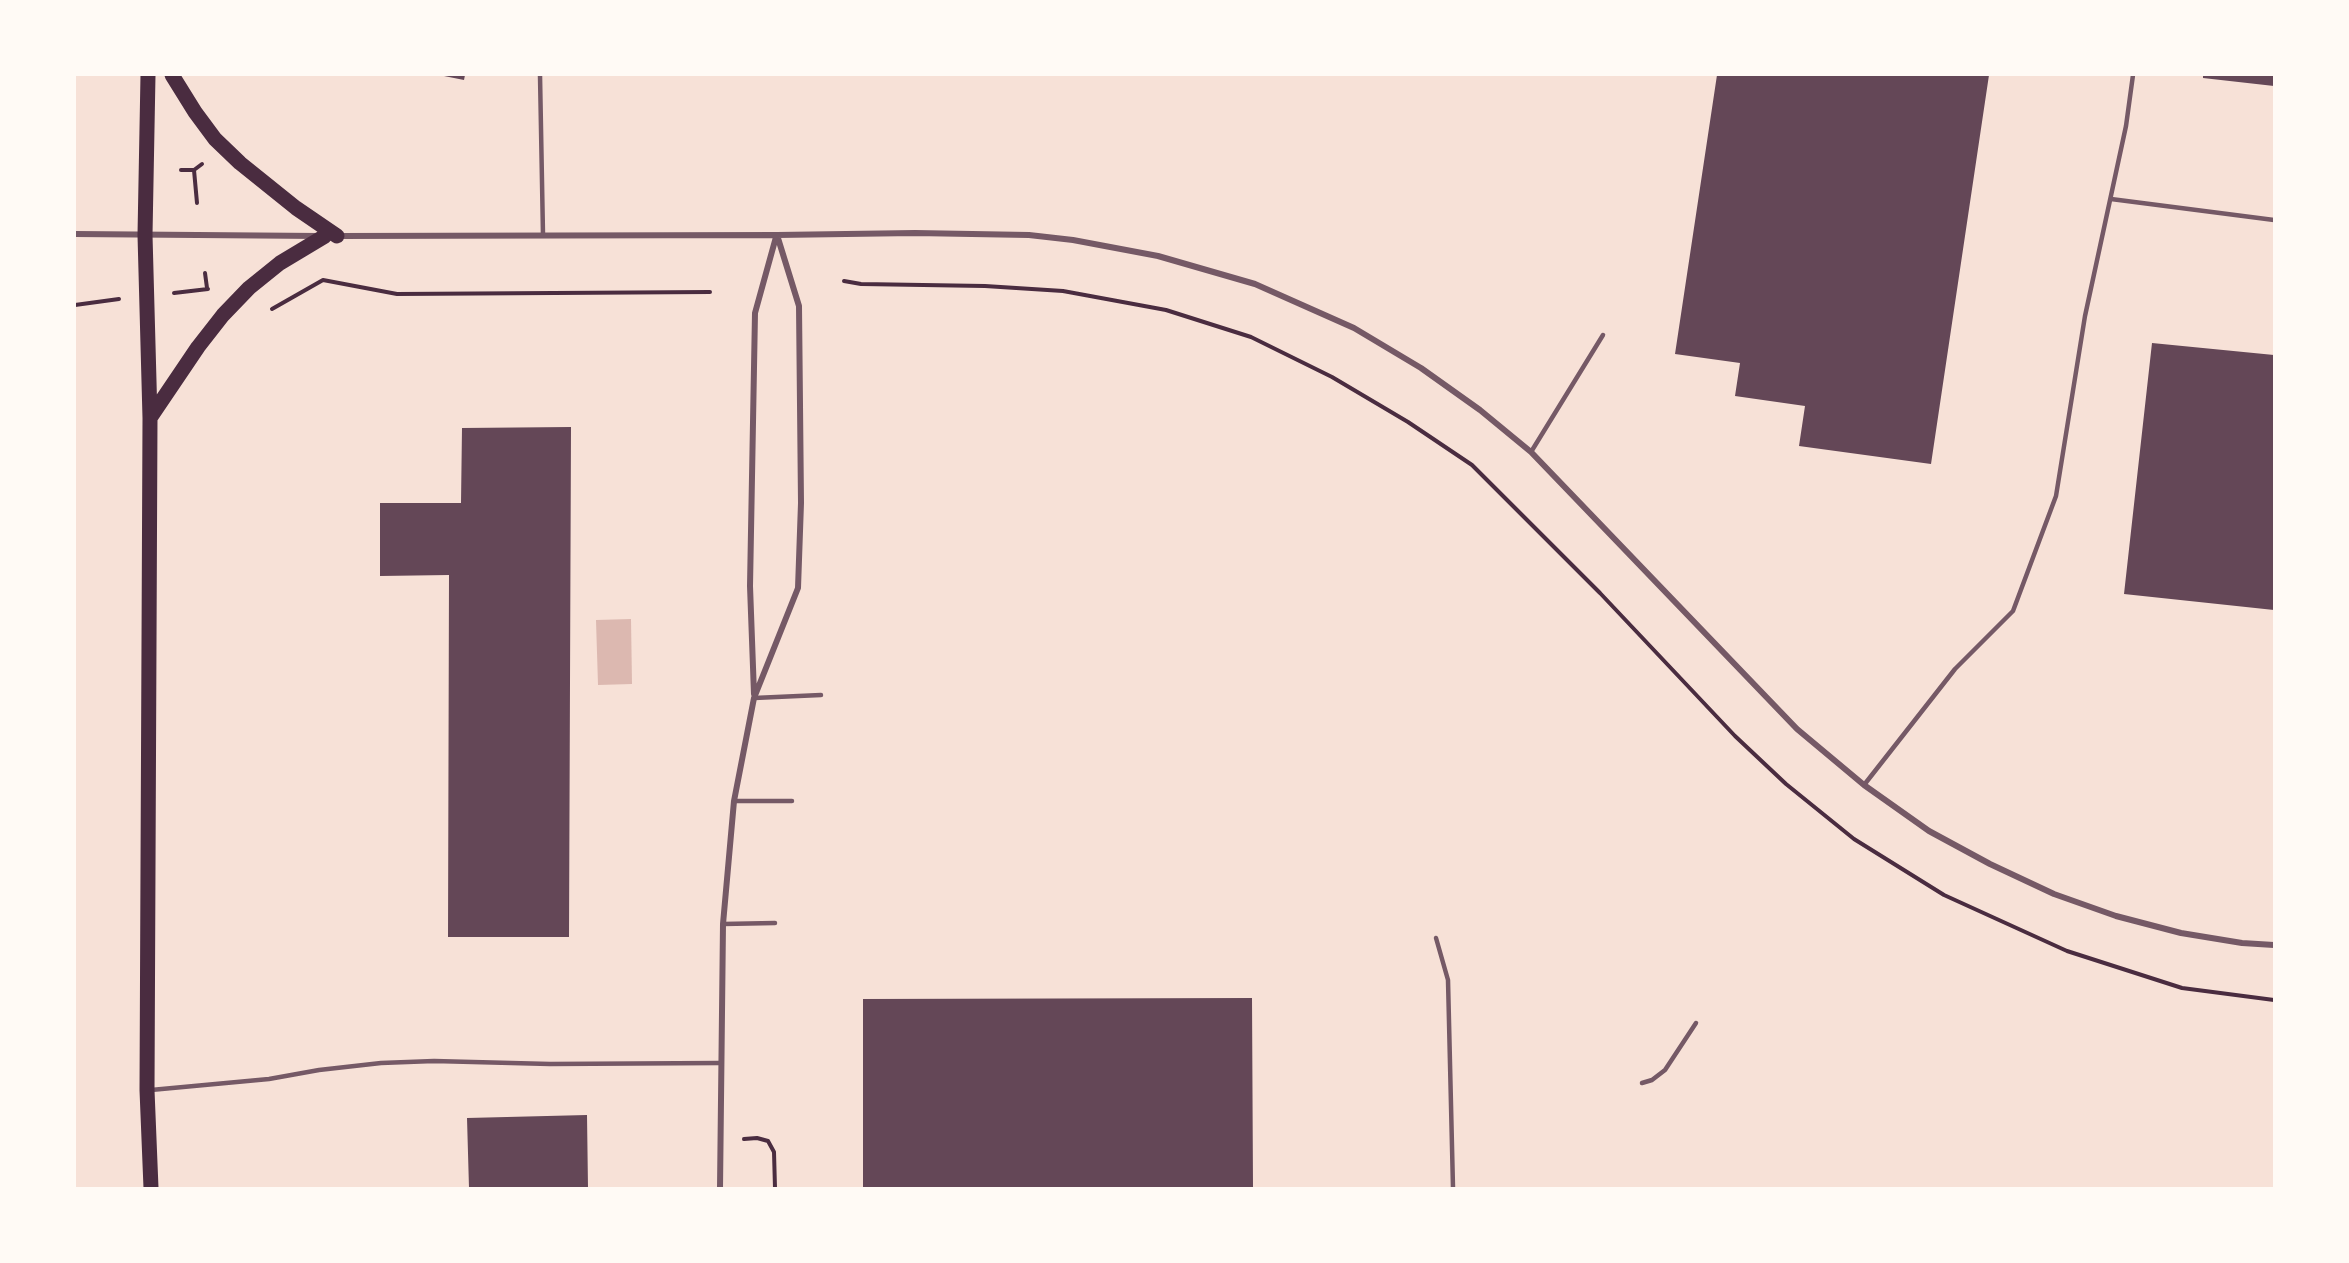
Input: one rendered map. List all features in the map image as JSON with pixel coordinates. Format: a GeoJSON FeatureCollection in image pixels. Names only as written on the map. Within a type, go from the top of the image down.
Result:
{"type":"FeatureCollection","features":[{"type":"Feature","properties":{"kind":"main road"},"geometry":{"type":"LineString","coordinates":[[148,75],[145,235],[150,418],[147,1090],[151,1188]]}},
{"type":"Feature","properties":{"kind":"main road"},"geometry":{"type":"LineString","coordinates":[[150,418],[198,347],[223,315],[249,288],[280,263],[331,236],[240,163],[215,139],[172,75]]}},
{"type":"Feature","properties":{"kind":"street"},"geometry":{"type":"LineString","coordinates":[[75,234],[331,236],[915,233],[1029,236],[1116,248],[1224,274],[1287,297],[1354,328],[1421,368],[1480,410],[1531,452],[1797,729],[1864,785],[1929,831],[2054,894],[2116,916],[2181,933],[2242,943],[2274,945]]}},
{"type":"Feature","properties":{"kind":"street"},"geometry":{"type":"LineString","coordinates":[[754,698],[750,586],[755,313],[777,235]]}},
{"type":"Feature","properties":{"kind":"street"},"geometry":{"type":"LineString","coordinates":[[720,1188],[723,924],[734,801],[754,698],[798,588],[801,503],[799,306],[777,235]]}},
{"type":"Feature","properties":{"kind":"lane"},"geometry":{"type":"LineString","coordinates":[[540,75],[543,235]]}},
{"type":"Feature","properties":{"kind":"lane"},"geometry":{"type":"LineString","coordinates":[[1864,785],[1955,669],[2013,611],[2056,496],[2085,316],[2126,126],[2133,75]]}},
{"type":"Feature","properties":{"kind":"lane"},"geometry":{"type":"LineString","coordinates":[[2111,199],[2274,220]]}},
{"type":"Feature","properties":{"kind":"lane"},"geometry":{"type":"LineString","coordinates":[[1531,452],[1603,335]]}},
{"type":"Feature","properties":{"kind":"lane"},"geometry":{"type":"LineString","coordinates":[[754,698],[821,695]]}},
{"type":"Feature","properties":{"kind":"lane"},"geometry":{"type":"LineString","coordinates":[[734,801],[792,801]]}},
{"type":"Feature","properties":{"kind":"lane"},"geometry":{"type":"LineString","coordinates":[[723,924],[775,923]]}},
{"type":"Feature","properties":{"kind":"lane"},"geometry":{"type":"LineString","coordinates":[[1436,938],[1448,980],[1453,1188]]}},
{"type":"Feature","properties":{"kind":"lane"},"geometry":{"type":"LineString","coordinates":[[1642,1083],[1652,1080],[1665,1070],[1695,1023]]}},
{"type":"Feature","properties":{"kind":"lane"},"geometry":{"type":"LineString","coordinates":[[147,1090],[268,1079],[381,1063],[434,1061],[550,1064],[720,1063]]}},
{"type":"Feature","properties":{"kind":"path"},"geometry":{"type":"LineString","coordinates":[[181,170],[194,170],[204,163]]}},
{"type":"Feature","properties":{"kind":"path"},"geometry":{"type":"LineString","coordinates":[[194,170],[197,203]]}},
{"type":"Feature","properties":{"kind":"path"},"geometry":{"type":"LineString","coordinates":[[205,273],[207,288]]}},
{"type":"Feature","properties":{"kind":"path"},"geometry":{"type":"LineString","coordinates":[[323,280],[397,294],[710,292]]}},
{"type":"Feature","properties":{"kind":"path"},"geometry":{"type":"LineString","coordinates":[[844,281],[861,284],[985,286],[1063,291],[1166,310],[1251,337],[1332,377],[1408,422],[1472,465],[1600,592],[1735,736],[1786,784],[1854,839],[1944,895],[2067,951],[2182,988],[2274,1000]]}},
{"type":"Feature","properties":{"kind":"path"},"geometry":{"type":"LineString","coordinates":[[719,1139],[757,1138],[768,1142],[774,1152],[775,1188]]}},
{"type":"Feature","properties":{"kind":"shaded area"},"geometry":{"type":"Polygon","coordinates":[[[631,619],[632,684],[598,685],[596,620],[631,619]]]}},
{"type":"Feature","properties":{"kind":"building"},"geometry":{"type":"Polygon","coordinates":[[[439,75],[465,75],[464,80],[439,75]]]}},
{"type":"Feature","properties":{"kind":"building"},"geometry":{"type":"Polygon","coordinates":[[[1717,75],[1989,75],[1931,464],[1799,446],[1805,406],[1735,396],[1740,363],[1675,354],[1717,75]]]}},
{"type":"Feature","properties":{"kind":"building"},"geometry":{"type":"Polygon","coordinates":[[[2203,75],[2274,75],[2274,86],[2203,78],[2203,75]]]}},
{"type":"Feature","properties":{"kind":"building"},"geometry":{"type":"Polygon","coordinates":[[[2152,343],[2274,355],[2274,610],[2124,594],[2152,343]]]}},
{"type":"Feature","properties":{"kind":"building"},"geometry":{"type":"Polygon","coordinates":[[[571,427],[569,937],[448,937],[449,575],[380,576],[380,503],[461,503],[462,428],[571,427]]]}},
{"type":"Feature","properties":{"kind":"building"},"geometry":{"type":"Polygon","coordinates":[[[1252,998],[1253,1188],[863,1188],[863,999],[1252,998]]]}},
{"type":"Feature","properties":{"kind":"building"},"geometry":{"type":"Polygon","coordinates":[[[587,1115],[588,1188],[469,1188],[467,1118],[587,1115]]]}}]}
